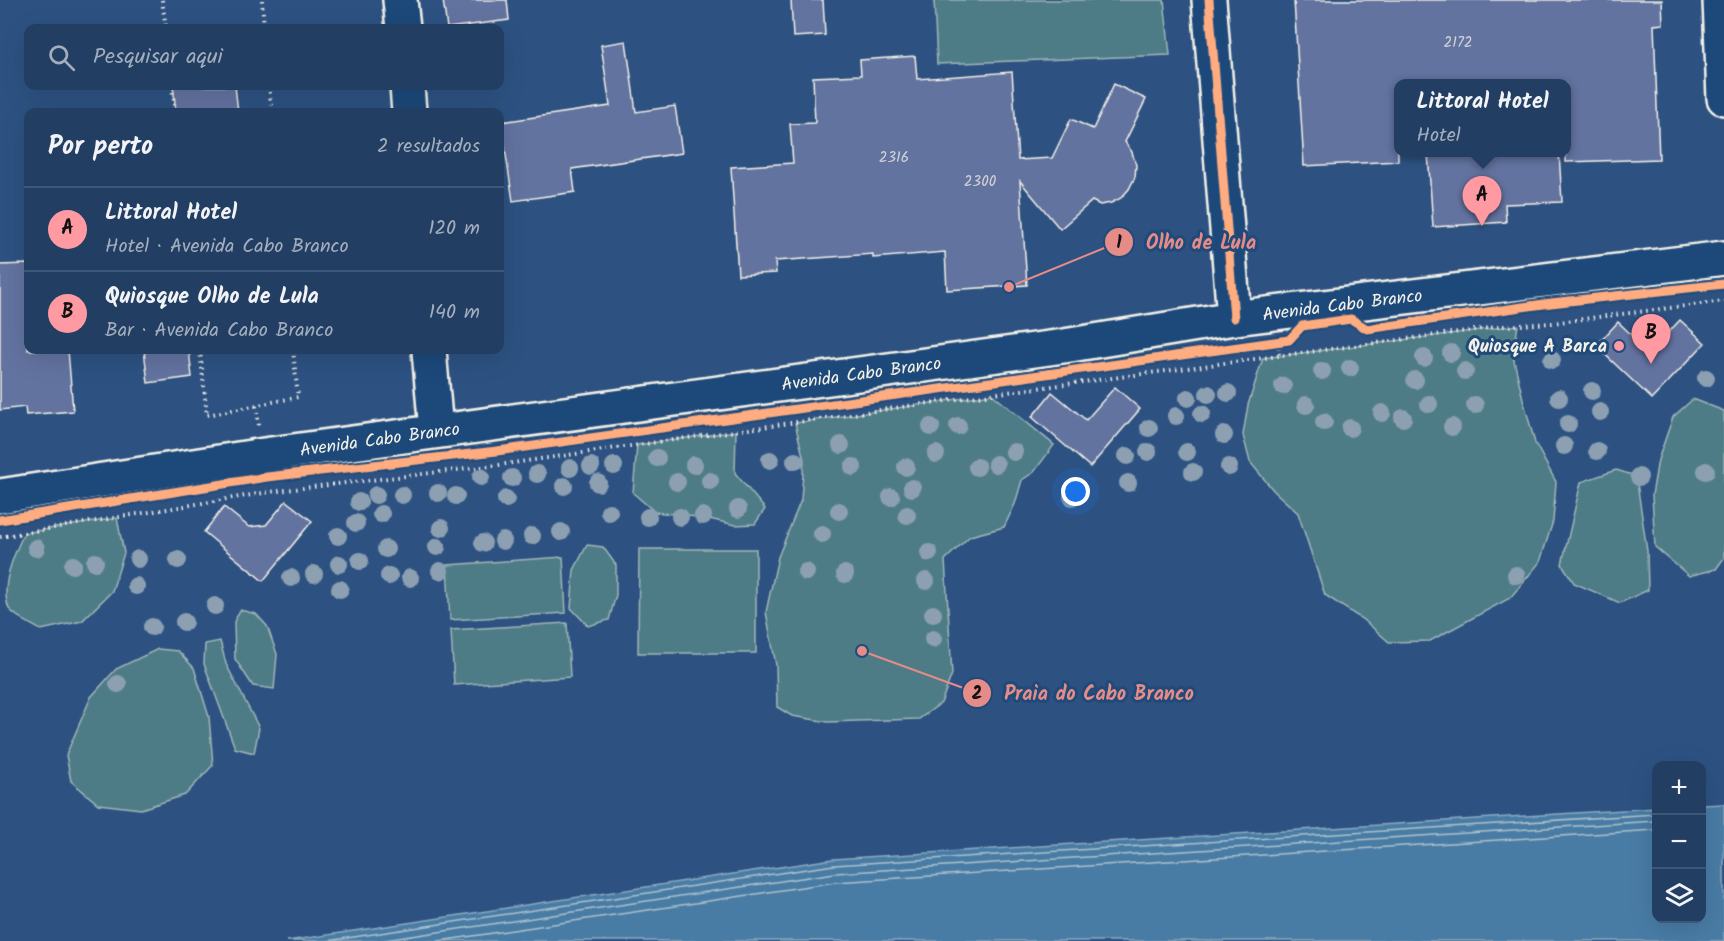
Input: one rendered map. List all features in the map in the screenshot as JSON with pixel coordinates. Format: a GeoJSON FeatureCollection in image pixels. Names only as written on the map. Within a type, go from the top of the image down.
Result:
{"type":"FeatureCollection","features":[{"type":"Feature","properties":{"kind":"main road"},"geometry":{"type":"LineString","coordinates":[[400,0],[403,24]]}},
{"type":"Feature","properties":{"kind":"main road"},"geometry":{"type":"LineString","coordinates":[[1209,0],[1234,318]]}},
{"type":"Feature","properties":{"kind":"main road"},"geometry":{"type":"LineString","coordinates":[[1720,0],[1724,98]]}},
{"type":"Feature","properties":{"kind":"main road"},"geometry":{"type":"LineString","coordinates":[[407,90],[410,108]]}},
{"type":"Feature","properties":{"kind":"main road","name":"Avenida Cabo Branco"},"geometry":{"type":"LineString","coordinates":[[0,496],[264,455],[1064,346],[1234,318],[1724,258]]}},
{"type":"Feature","properties":{"kind":"main road"},"geometry":{"type":"LineString","coordinates":[[429,354],[436,431]]}},
{"type":"Feature","properties":{"kind":"path"},"geometry":{"type":"LineString","coordinates":[[162,0],[165,24]]}},
{"type":"Feature","properties":{"kind":"path"},"geometry":{"type":"LineString","coordinates":[[262,0],[264,24]]}},
{"type":"Feature","properties":{"kind":"path"},"geometry":{"type":"LineString","coordinates":[[172,90],[175,108]]}},
{"type":"Feature","properties":{"kind":"path"},"geometry":{"type":"LineString","coordinates":[[269,90],[272,108]]}},
{"type":"Feature","properties":{"kind":"path"},"geometry":{"type":"LineString","coordinates":[[0,537],[269,492],[499,465],[992,394],[1492,327],[1552,323],[1724,301]]}},
{"type":"Feature","properties":{"kind":"path"},"geometry":{"type":"LineString","coordinates":[[1266,343],[1288,340]]}},
{"type":"Feature","properties":{"kind":"path"},"geometry":{"type":"LineString","coordinates":[[200,354],[207,415],[298,397],[293,354]]}},
{"type":"Feature","properties":{"kind":"green space"},"geometry":{"type":"Polygon","coordinates":[[[934,0],[1164,0],[1170,55],[937,64],[934,0]]]}},
{"type":"Feature","properties":{"kind":"green space"},"geometry":{"type":"Polygon","coordinates":[[[1518,325],[1513,356],[1523,399],[1535,443],[1556,482],[1553,521],[1540,562],[1510,598],[1430,641],[1389,642],[1365,621],[1325,595],[1298,513],[1274,491],[1250,462],[1243,435],[1248,405],[1263,358],[1518,325]]]}},
{"type":"Feature","properties":{"kind":"green space"},"geometry":{"type":"Polygon","coordinates":[[[992,394],[1054,445],[1034,472],[1022,480],[1015,504],[1004,527],[970,536],[945,560],[952,674],[941,703],[919,719],[828,722],[792,716],[777,707],[776,665],[766,612],[778,557],[801,500],[804,460],[795,423],[992,394]]]}},
{"type":"Feature","properties":{"kind":"green space"},"geometry":{"type":"Polygon","coordinates":[[[1693,399],[1724,411],[1724,558],[1716,569],[1689,576],[1655,547],[1652,495],[1658,460],[1673,417],[1693,399]]]}},
{"type":"Feature","properties":{"kind":"green space"},"geometry":{"type":"Polygon","coordinates":[[[736,431],[735,473],[765,509],[755,524],[735,525],[705,518],[655,512],[633,493],[637,445],[736,431]]]}},
{"type":"Feature","properties":{"kind":"green space"},"geometry":{"type":"Polygon","coordinates":[[[1616,470],[1636,476],[1647,551],[1648,590],[1620,603],[1574,583],[1562,564],[1581,482],[1616,470]]]}},
{"type":"Feature","properties":{"kind":"green space"},"geometry":{"type":"Polygon","coordinates":[[[117,518],[124,553],[112,591],[82,621],[41,630],[9,609],[7,581],[12,561],[24,533],[117,518]]]}},
{"type":"Feature","properties":{"kind":"green space"},"geometry":{"type":"Polygon","coordinates":[[[587,545],[603,547],[616,565],[616,595],[609,620],[588,626],[571,608],[574,570],[587,545]]]}},
{"type":"Feature","properties":{"kind":"green space"},"geometry":{"type":"Polygon","coordinates":[[[639,549],[756,549],[756,653],[638,653],[639,549]]]}},
{"type":"Feature","properties":{"kind":"green space"},"geometry":{"type":"Polygon","coordinates":[[[563,557],[566,613],[450,620],[447,565],[563,557]]]}},
{"type":"Feature","properties":{"kind":"green space"},"geometry":{"type":"Polygon","coordinates":[[[240,610],[256,614],[267,626],[277,654],[274,689],[253,686],[235,659],[234,622],[240,610]]]}},
{"type":"Feature","properties":{"kind":"green space"},"geometry":{"type":"Polygon","coordinates":[[[567,623],[570,677],[454,685],[451,630],[567,623]]]}},
{"type":"Feature","properties":{"kind":"green space"},"geometry":{"type":"Polygon","coordinates":[[[220,641],[226,664],[259,728],[254,753],[235,748],[204,664],[205,644],[220,641]]]}},
{"type":"Feature","properties":{"kind":"green space"},"geometry":{"type":"Polygon","coordinates":[[[158,649],[178,651],[194,668],[209,717],[213,765],[185,795],[141,809],[98,804],[71,781],[66,755],[91,697],[116,669],[158,649]]]}},
{"type":"Feature","properties":{"kind":"water"},"geometry":{"type":"Polygon","coordinates":[[[1724,804],[1724,941],[287,941],[833,859],[1652,808],[1652,923],[1706,923],[1706,805],[1724,804]]]}},
{"type":"Feature","properties":{"kind":"building"},"geometry":{"type":"Polygon","coordinates":[[[443,0],[507,0],[509,20],[478,24],[446,24],[443,0]]]}},
{"type":"Feature","properties":{"kind":"building"},"geometry":{"type":"Polygon","coordinates":[[[791,0],[823,0],[825,35],[793,37],[791,0]]]}},
{"type":"Feature","properties":{"kind":"building"},"geometry":{"type":"Polygon","coordinates":[[[1294,0],[1662,0],[1663,24],[1654,25],[1659,159],[1566,162],[1566,157],[1571,157],[1571,79],[1394,79],[1394,157],[1398,157],[1398,161],[1304,166],[1294,0]]]}},
{"type":"Feature","properties":{"kind":"building"},"geometry":{"type":"Polygon","coordinates":[[[626,41],[636,112],[675,106],[682,153],[572,169],[575,192],[513,201],[504,142],[504,122],[610,106],[601,45],[626,41]]]}},
{"type":"Feature","properties":{"kind":"building"},"geometry":{"type":"Polygon","coordinates":[[[915,56],[917,79],[1012,72],[1018,160],[1052,158],[1071,119],[1093,129],[1114,84],[1146,99],[1125,142],[1132,152],[1136,165],[1135,177],[1129,189],[1121,198],[1111,203],[1100,205],[1092,201],[1060,229],[1020,181],[1027,285],[947,290],[945,252],[873,258],[873,254],[775,261],[776,273],[738,275],[731,167],[793,163],[790,124],[815,123],[813,77],[861,75],[860,60],[915,56]]]}},
{"type":"Feature","properties":{"kind":"building"},"geometry":{"type":"Polygon","coordinates":[[[173,90],[235,90],[238,108],[176,108],[173,90]]]}},
{"type":"Feature","properties":{"kind":"building"},"geometry":{"type":"Polygon","coordinates":[[[1428,157],[1559,157],[1562,202],[1505,204],[1506,222],[1433,227],[1428,157]]]}},
{"type":"Feature","properties":{"kind":"building"},"geometry":{"type":"Polygon","coordinates":[[[24,264],[24,354],[68,354],[73,411],[26,415],[25,407],[0,410],[0,265],[24,264]]]}},
{"type":"Feature","properties":{"kind":"building"},"geometry":{"type":"Polygon","coordinates":[[[1680,320],[1705,343],[1652,399],[1596,346],[1618,322],[1650,352],[1680,320]]]}},
{"type":"Feature","properties":{"kind":"building"},"geometry":{"type":"Polygon","coordinates":[[[144,354],[189,354],[192,377],[148,383],[144,354]]]}},
{"type":"Feature","properties":{"kind":"building"},"geometry":{"type":"Polygon","coordinates":[[[1115,387],[1140,409],[1090,467],[1032,417],[1052,392],[1086,420],[1115,387]]]}},
{"type":"Feature","properties":{"kind":"building"},"geometry":{"type":"Polygon","coordinates":[[[286,501],[312,521],[263,581],[204,532],[224,507],[249,527],[266,525],[286,501]]]}},
{"type":"Feature","properties":{"kind":"cycle path"},"geometry":{"type":"LineString","coordinates":[[1209,0],[1234,318]]}},
{"type":"Feature","properties":{"kind":"cycle path"},"geometry":{"type":"LineString","coordinates":[[0,520],[267,477],[497,451],[1289,340],[1302,326],[1351,319],[1367,329],[1551,303],[1724,284]]}},
{"type":"Feature","properties":{"kind":"place","name":"Littoral Hotel"},"geometry":{"type":"Point","coordinates":[1482,226]}},
{"type":"Feature","properties":{"kind":"place","name":"Olho de Lula"},"geometry":{"type":"Point","coordinates":[1009,287]}},
{"type":"Feature","properties":{"kind":"place","name":"Quiosque A Barca"},"geometry":{"type":"Point","coordinates":[1619,346]}},
{"type":"Feature","properties":{"kind":"place","name":"Quiosque Olho de Lula"},"geometry":{"type":"Point","coordinates":[1651,364]}},
{"type":"Feature","properties":{"kind":"place","name":"Praia do Cabo Branco"},"geometry":{"type":"Point","coordinates":[862,651]}}]}
